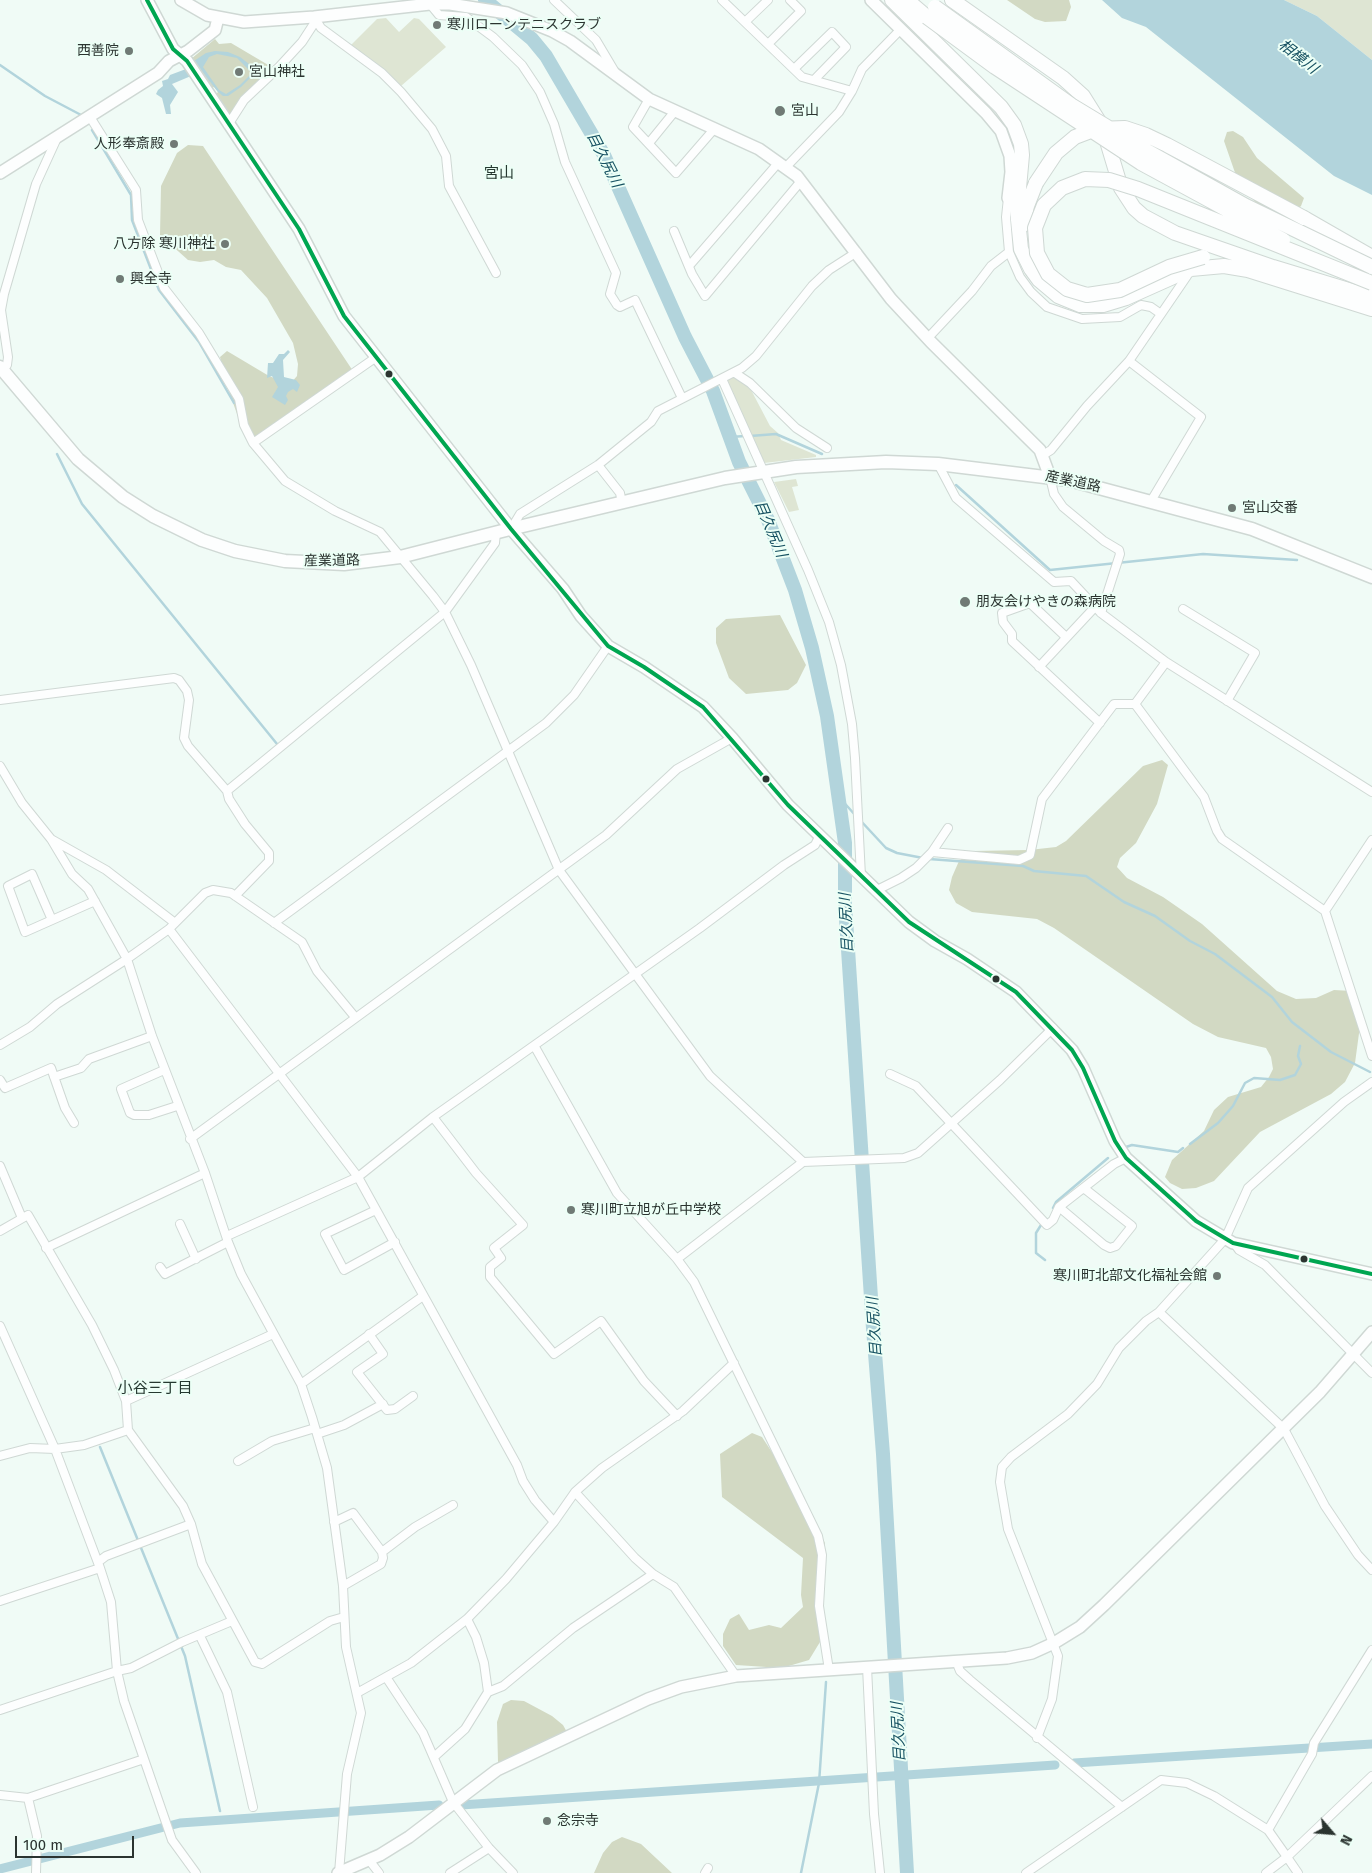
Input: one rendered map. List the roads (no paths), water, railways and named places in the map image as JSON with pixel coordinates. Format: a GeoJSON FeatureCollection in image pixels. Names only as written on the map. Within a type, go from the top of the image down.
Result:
{"type":"FeatureCollection","features":[{"type":"Feature","properties":{"kind":"highway"},"geometry":{"type":"LineString","coordinates":[[892,0],[996,102],[1014,125],[1020,139],[1022,155],[1017,224],[1021,249],[1031,269],[1047,288],[1058,296],[1069,302],[1086,305],[1114,303],[1190,269],[1213,266],[1248,270],[1372,309]]}},
{"type":"Feature","properties":{"kind":"highway"},"geometry":{"type":"LineString","coordinates":[[907,0],[995,68],[1141,163],[1239,217],[1372,283]]}},
{"type":"Feature","properties":{"kind":"highway"},"geometry":{"type":"LineString","coordinates":[[926,0],[1063,99],[1147,151],[1246,206],[1372,267]]}},
{"type":"Feature","properties":{"kind":"highway"},"geometry":{"type":"LineString","coordinates":[[952,0],[1050,68],[1083,96],[1103,128],[1121,188],[1134,208],[1143,216],[1175,232],[1273,267]]}},
{"type":"Feature","properties":{"kind":"highway"},"geometry":{"type":"LineString","coordinates":[[1031,269],[1023,247],[1022,227],[1029,200],[1042,171],[1056,153],[1076,137],[1096,129],[1114,127],[1136,131],[1167,145],[1372,257]]}},
{"type":"Feature","properties":{"kind":"highway"},"geometry":{"type":"LineString","coordinates":[[1372,283],[1138,189],[1109,180],[1085,179],[1062,188],[1044,205],[1035,228],[1037,253],[1048,274],[1067,289],[1087,295],[1120,290],[1169,267],[1203,257],[1239,258],[1372,297]]}},
{"type":"Feature","properties":{"kind":"main road","name":"産業道路"},"geometry":{"type":"LineString","coordinates":[[2,368],[58,437],[87,467],[123,497],[177,528],[235,550],[285,561],[344,564],[400,557],[511,528],[725,478],[763,471],[886,462],[938,464],[1050,477],[1151,501],[1252,529],[1372,577]]}},
{"type":"Feature","properties":{"kind":"street"},"geometry":{"type":"LineString","coordinates":[[147,0],[173,49],[187,60],[298,229],[344,316],[375,358],[420,411],[511,528],[563,589],[581,616],[608,646],[685,693],[703,707],[732,738],[788,806],[909,922],[934,942],[1000,979],[1053,1028],[1072,1050],[1083,1068],[1115,1141],[1126,1158],[1196,1221],[1229,1241],[1238,1250],[1265,1265],[1372,1373]]}},
{"type":"Feature","properties":{"kind":"street"},"geometry":{"type":"LineString","coordinates":[[181,0],[207,15],[244,22],[315,19],[414,6],[430,2],[508,13],[552,31],[570,41],[649,98],[759,149],[782,165],[801,182],[857,252],[891,299],[1043,455],[1054,494],[1063,507],[1104,541],[1119,550],[1120,554],[1098,610],[1066,638],[1039,667]]}},
{"type":"Feature","properties":{"kind":"street"},"geometry":{"type":"LineString","coordinates":[[554,0],[596,40],[616,76]]}},
{"type":"Feature","properties":{"kind":"street"},"geometry":{"type":"LineString","coordinates":[[722,0],[802,77],[852,91]]}},
{"type":"Feature","properties":{"kind":"street"},"geometry":{"type":"LineString","coordinates":[[745,22],[768,0]]}},
{"type":"Feature","properties":{"kind":"street"},"geometry":{"type":"LineString","coordinates":[[768,44],[801,11],[790,0]]}},
{"type":"Feature","properties":{"kind":"street"},"geometry":{"type":"LineString","coordinates":[[871,0],[986,113],[1001,131],[1010,156],[1011,172],[1006,217],[1009,252],[1020,277],[1031,292],[1047,307],[1064,315],[1082,319],[1106,320],[1120,317],[1141,305],[1151,307],[1161,314]]}},
{"type":"Feature","properties":{"kind":"street"},"geometry":{"type":"LineString","coordinates":[[430,2],[439,15],[466,17],[486,31],[522,65],[540,92],[554,124],[565,162],[616,273],[610,294],[620,307],[635,300],[683,398]]}},
{"type":"Feature","properties":{"kind":"street"},"geometry":{"type":"LineString","coordinates":[[0,173],[158,73],[169,61],[215,30],[218,18]]}},
{"type":"Feature","properties":{"kind":"street"},"geometry":{"type":"LineString","coordinates":[[228,124],[244,100],[302,42],[315,19]]}},
{"type":"Feature","properties":{"kind":"street"},"geometry":{"type":"LineString","coordinates":[[315,19],[321,28],[382,73],[426,122],[446,156],[449,186],[496,273]]}},
{"type":"Feature","properties":{"kind":"street"},"geometry":{"type":"LineString","coordinates":[[689,266],[782,165],[831,121],[852,91],[862,69],[900,30]]}},
{"type":"Feature","properties":{"kind":"street"},"geometry":{"type":"LineString","coordinates":[[794,69],[832,32],[846,47],[814,80]]}},
{"type":"Feature","properties":{"kind":"street"},"geometry":{"type":"LineString","coordinates":[[649,98],[633,127],[676,173],[716,128]]}},
{"type":"Feature","properties":{"kind":"street"},"geometry":{"type":"LineString","coordinates":[[649,144],[675,111]]}},
{"type":"Feature","properties":{"kind":"street"},"geometry":{"type":"LineString","coordinates":[[90,117],[136,190],[138,220],[164,288],[199,333],[239,399],[244,425],[253,443],[285,481],[335,511],[380,532],[445,612],[471,665],[560,870],[637,973],[710,1076],[803,1162]]}},
{"type":"Feature","properties":{"kind":"street"},"geometry":{"type":"LineString","coordinates":[[2,368],[7,365],[8,357],[1,310],[4,294],[38,179],[58,136]]}},
{"type":"Feature","properties":{"kind":"street"},"geometry":{"type":"LineString","coordinates":[[674,231],[689,266],[705,296],[801,182]]}},
{"type":"Feature","properties":{"kind":"street"},"geometry":{"type":"LineString","coordinates":[[511,528],[525,511],[598,465],[651,422],[658,411],[735,372],[756,356],[812,286],[829,270],[857,252]]}},
{"type":"Feature","properties":{"kind":"street"},"geometry":{"type":"LineString","coordinates":[[927,338],[972,291],[991,266],[1009,252]]}},
{"type":"Feature","properties":{"kind":"street"},"geometry":{"type":"LineString","coordinates":[[1043,455],[1051,450],[1093,399],[1129,361],[1187,276]]}},
{"type":"Feature","properties":{"kind":"street"},"geometry":{"type":"LineString","coordinates":[[253,443],[375,358]]}},
{"type":"Feature","properties":{"kind":"street"},"geometry":{"type":"LineString","coordinates":[[1129,361],[1201,417],[1151,501]]}},
{"type":"Feature","properties":{"kind":"street"},"geometry":{"type":"LineString","coordinates":[[735,372],[750,383],[796,428],[827,448]]}},
{"type":"Feature","properties":{"kind":"street"},"geometry":{"type":"LineString","coordinates":[[720,380],[748,436],[829,622],[841,665],[852,724],[860,876]]}},
{"type":"Feature","properties":{"kind":"street"},"geometry":{"type":"LineString","coordinates":[[938,464],[956,498],[1054,582],[1071,581],[1098,610],[1166,662],[1372,792]]}},
{"type":"Feature","properties":{"kind":"street"},"geometry":{"type":"LineString","coordinates":[[598,465],[620,493],[622,503]]}},
{"type":"Feature","properties":{"kind":"street"},"geometry":{"type":"LineString","coordinates":[[227,791],[445,612],[495,544],[496,533]]}},
{"type":"Feature","properties":{"kind":"street"},"geometry":{"type":"LineString","coordinates":[[1066,638],[1030,603],[1002,613],[1002,622],[1012,634],[1012,641],[1100,723]]}},
{"type":"Feature","properties":{"kind":"street"},"geometry":{"type":"LineString","coordinates":[[1183,609],[1255,653],[1227,701]]}},
{"type":"Feature","properties":{"kind":"street"},"geometry":{"type":"LineString","coordinates":[[274,923],[546,723],[574,695],[608,646]]}},
{"type":"Feature","properties":{"kind":"street"},"geometry":{"type":"LineString","coordinates":[[1135,704],[1166,662]]}},
{"type":"Feature","properties":{"kind":"street"},"geometry":{"type":"LineString","coordinates":[[0,700],[174,678],[187,691],[190,700],[184,738],[188,746],[227,791],[229,799],[245,824],[269,853],[269,861],[236,896]]}},
{"type":"Feature","properties":{"kind":"street"},"geometry":{"type":"LineString","coordinates":[[932,852],[1019,860],[1026,858],[1030,855],[1042,799],[1114,704],[1135,704]]}},
{"type":"Feature","properties":{"kind":"street"},"geometry":{"type":"LineString","coordinates":[[1135,704],[1204,796],[1217,831],[1222,839],[1324,911],[1372,1056]]}},
{"type":"Feature","properties":{"kind":"street"},"geometry":{"type":"LineString","coordinates":[[190,1139],[560,870],[618,825],[673,772],[732,738]]}},
{"type":"Feature","properties":{"kind":"street"},"geometry":{"type":"LineString","coordinates":[[0,766],[11,780],[22,803],[51,839],[72,874],[88,889],[127,959],[164,1070],[205,1173],[227,1239],[242,1274],[301,1384],[316,1431],[326,1468],[343,1586],[349,1668],[361,1713],[346,1774],[339,1873],[369,1860],[409,1837],[497,1770],[648,1699],[704,1681],[736,1676],[1007,1658],[1032,1654],[1054,1643],[1080,1628],[1284,1429],[1354,1355],[1372,1332]]}},
{"type":"Feature","properties":{"kind":"street"},"geometry":{"type":"LineString","coordinates":[[875,891],[916,868],[932,852],[948,828]]}},
{"type":"Feature","properties":{"kind":"street"},"geometry":{"type":"LineString","coordinates":[[51,839],[106,870],[172,926],[279,1075],[358,1177],[518,1466],[523,1481],[535,1500],[554,1522]]}},
{"type":"Feature","properties":{"kind":"street"},"geometry":{"type":"LineString","coordinates":[[160,1267],[165,1274],[196,1259],[227,1239],[358,1177],[433,1118],[535,1047],[784,865],[822,840]]}},
{"type":"Feature","properties":{"kind":"street"},"geometry":{"type":"LineString","coordinates":[[1324,911],[1372,840]]}},
{"type":"Feature","properties":{"kind":"street"},"geometry":{"type":"LineString","coordinates":[[52,920],[32,874],[8,886],[25,932],[95,901]]}},
{"type":"Feature","properties":{"kind":"street"},"geometry":{"type":"LineString","coordinates":[[0,1045],[30,1027],[57,1004],[127,959],[172,926],[205,893],[213,890],[231,893],[302,942],[317,971],[356,1017]]}},
{"type":"Feature","properties":{"kind":"street"},"geometry":{"type":"LineString","coordinates":[[677,1260],[803,1162],[904,1158],[918,1153],[953,1124],[1053,1028]]}},
{"type":"Feature","properties":{"kind":"street"},"geometry":{"type":"LineString","coordinates":[[54,1078],[81,1068],[89,1059],[152,1036]]}},
{"type":"Feature","properties":{"kind":"street"},"geometry":{"type":"LineString","coordinates":[[535,1047],[617,1193],[677,1260],[694,1282],[818,1536],[822,1555],[819,1606],[829,1670]]}},
{"type":"Feature","properties":{"kind":"street"},"geometry":{"type":"LineString","coordinates":[[0,1080],[5,1088],[51,1068],[64,1108],[74,1123]]}},
{"type":"Feature","properties":{"kind":"street"},"geometry":{"type":"LineString","coordinates":[[164,1070],[120,1089],[130,1112],[134,1115],[149,1115],[177,1106]]}},
{"type":"Feature","properties":{"kind":"street"},"geometry":{"type":"LineString","coordinates":[[890,1074],[916,1086],[1047,1225],[1053,1220],[1059,1207],[1114,1164],[1126,1158]]}},
{"type":"Feature","properties":{"kind":"street"},"geometry":{"type":"LineString","coordinates":[[1037,1738],[1052,1699],[1058,1656],[1008,1529],[1000,1482],[1002,1467],[1011,1457],[1068,1414],[1097,1384],[1118,1348],[1146,1320],[1159,1312],[1229,1241],[1248,1188],[1344,1102],[1372,1084]]}},
{"type":"Feature","properties":{"kind":"street"},"geometry":{"type":"LineString","coordinates":[[433,1118],[476,1174],[523,1225],[494,1248],[501,1258],[490,1267],[490,1277],[554,1354],[601,1321],[644,1381],[677,1416]]}},
{"type":"Feature","properties":{"kind":"street"},"geometry":{"type":"LineString","coordinates":[[0,1166],[22,1218]]}},
{"type":"Feature","properties":{"kind":"street"},"geometry":{"type":"LineString","coordinates":[[46,1248],[205,1173]]}},
{"type":"Feature","properties":{"kind":"street"},"geometry":{"type":"LineString","coordinates":[[1059,1207],[1104,1245],[1110,1248],[1116,1246],[1132,1226],[1084,1189]]}},
{"type":"Feature","properties":{"kind":"street"},"geometry":{"type":"LineString","coordinates":[[376,1210],[325,1234],[344,1270],[395,1242]]}},
{"type":"Feature","properties":{"kind":"street"},"geometry":{"type":"LineString","coordinates":[[0,1231],[28,1215],[92,1325],[126,1401],[128,1430],[183,1506],[191,1524],[202,1564],[255,1662],[262,1664],[330,1621],[344,1617]]}},
{"type":"Feature","properties":{"kind":"street"},"geometry":{"type":"LineString","coordinates":[[180,1224],[196,1259]]}},
{"type":"Feature","properties":{"kind":"street"},"geometry":{"type":"LineString","coordinates":[[1229,1241],[1372,1274]]}},
{"type":"Feature","properties":{"kind":"street"},"geometry":{"type":"LineString","coordinates":[[301,1384],[423,1296]]}},
{"type":"Feature","properties":{"kind":"street"},"geometry":{"type":"LineString","coordinates":[[1159,1312],[1284,1429],[1325,1506],[1358,1555],[1372,1570]]}},
{"type":"Feature","properties":{"kind":"street"},"geometry":{"type":"LineString","coordinates":[[0,1326],[55,1449],[99,1565],[111,1602],[117,1671],[124,1701],[172,1840],[196,1873]]}},
{"type":"Feature","properties":{"kind":"street"},"geometry":{"type":"LineString","coordinates":[[126,1401],[273,1334]]}},
{"type":"Feature","properties":{"kind":"street"},"geometry":{"type":"LineString","coordinates":[[368,1334],[383,1354],[358,1372],[387,1410],[394,1409],[413,1396]]}},
{"type":"Feature","properties":{"kind":"street"},"geometry":{"type":"LineString","coordinates":[[357,1693],[436,1646],[467,1619],[506,1579],[554,1522],[575,1492],[602,1468],[677,1416],[734,1364]]}},
{"type":"Feature","properties":{"kind":"street"},"geometry":{"type":"LineString","coordinates":[[238,1461],[272,1441],[344,1425],[383,1404]]}},
{"type":"Feature","properties":{"kind":"street"},"geometry":{"type":"LineString","coordinates":[[0,1456],[30,1448],[55,1449],[84,1445],[128,1430]]}},
{"type":"Feature","properties":{"kind":"street"},"geometry":{"type":"LineString","coordinates":[[575,1492],[635,1558],[653,1574],[674,1587],[736,1676]]}},
{"type":"Feature","properties":{"kind":"street"},"geometry":{"type":"LineString","coordinates":[[382,1552],[415,1527],[453,1505]]}},
{"type":"Feature","properties":{"kind":"street"},"geometry":{"type":"LineString","coordinates":[[334,1522],[353,1513],[382,1552],[384,1558],[381,1564],[343,1586]]}},
{"type":"Feature","properties":{"kind":"street"},"geometry":{"type":"LineString","coordinates":[[0,1601],[99,1565],[139,1544],[191,1524]]}},
{"type":"Feature","properties":{"kind":"street"},"geometry":{"type":"LineString","coordinates":[[434,1757],[465,1729],[488,1692],[504,1686],[572,1628],[653,1574]]}},
{"type":"Feature","properties":{"kind":"street"},"geometry":{"type":"LineString","coordinates":[[467,1619],[476,1637],[488,1692]]}},
{"type":"Feature","properties":{"kind":"street"},"geometry":{"type":"LineString","coordinates":[[0,1710],[131,1668],[180,1643],[232,1621]]}},
{"type":"Feature","properties":{"kind":"street"},"geometry":{"type":"LineString","coordinates":[[200,1636],[227,1692],[253,1806]]}},
{"type":"Feature","properties":{"kind":"street"},"geometry":{"type":"LineString","coordinates":[[1268,1830],[1312,1754],[1314,1743],[1372,1651]]}},
{"type":"Feature","properties":{"kind":"street"},"geometry":{"type":"LineString","coordinates":[[956,1661],[960,1672],[1122,1807]]}},
{"type":"Feature","properties":{"kind":"street"},"geometry":{"type":"LineString","coordinates":[[869,1667],[869,1735],[880,1873]]}},
{"type":"Feature","properties":{"kind":"street"},"geometry":{"type":"LineString","coordinates":[[386,1677],[416,1719],[453,1802],[489,1848],[514,1873]]}},
{"type":"Feature","properties":{"kind":"street"},"geometry":{"type":"LineString","coordinates":[[0,1795],[28,1798],[144,1759]]}},
{"type":"Feature","properties":{"kind":"street"},"geometry":{"type":"LineString","coordinates":[[1266,1873],[1287,1858],[1372,1776]]}},
{"type":"Feature","properties":{"kind":"street"},"geometry":{"type":"LineString","coordinates":[[1026,1873],[1161,1780],[1187,1783],[1214,1796],[1268,1830],[1298,1873]]}},
{"type":"Feature","properties":{"kind":"street"},"geometry":{"type":"LineString","coordinates":[[28,1798],[37,1836],[36,1873]]}},
{"type":"Feature","properties":{"kind":"street"},"geometry":{"type":"LineString","coordinates":[[450,1873],[489,1848]]}},
{"type":"Feature","properties":{"kind":"street"},"geometry":{"type":"LineString","coordinates":[[369,1860],[379,1873]]}},
{"type":"Feature","properties":{"kind":"water","name":"相模川"},"geometry":{"type":"Polygon","coordinates":[[[1102,0],[1284,0],[1317,16],[1372,60],[1372,195],[1334,176],[1146,27],[1122,18],[1102,0]]]}},
{"type":"Feature","properties":{"kind":"water"},"geometry":{"type":"Polygon","coordinates":[[[215,51],[228,52],[240,57],[249,64],[253,72],[251,77],[228,96],[223,96],[194,61],[206,53],[215,51]],[[217,54],[209,57],[203,67],[219,90],[226,94],[240,85],[250,75],[250,71],[237,58],[217,54]]]}},
{"type":"Feature","properties":{"kind":"water"},"geometry":{"type":"Polygon","coordinates":[[[186,69],[191,76],[172,84],[178,92],[170,105],[171,114],[166,114],[162,98],[156,94],[163,86],[162,81],[168,79],[170,75],[186,69]]]}},
{"type":"Feature","properties":{"kind":"water"},"geometry":{"type":"Polygon","coordinates":[[[288,350],[290,352],[283,360],[284,377],[296,380],[300,385],[297,392],[293,389],[288,392],[286,396],[288,400],[285,405],[272,397],[278,387],[272,376],[267,378],[268,363],[273,363],[279,354],[284,354],[288,350]]]}},
{"type":"Feature","properties":{"kind":"waterway","name":"目久尻川"},"geometry":{"type":"LineString","coordinates":[[485,0],[532,39],[546,56],[604,155],[685,337],[713,391],[739,462],[768,520],[795,590],[812,648],[827,716],[845,843],[845,904],[883,1454],[907,1873]]}},
{"type":"Feature","properties":{"kind":"waterway"},"geometry":{"type":"LineString","coordinates":[[0,65],[45,96],[83,116]]}},
{"type":"Feature","properties":{"kind":"waterway"},"geometry":{"type":"LineString","coordinates":[[92,130],[131,195],[132,220],[159,290],[199,342],[234,403]]}},
{"type":"Feature","properties":{"kind":"waterway"},"geometry":{"type":"LineString","coordinates":[[750,436],[776,434],[822,454]]}},
{"type":"Feature","properties":{"kind":"waterway"},"geometry":{"type":"LineString","coordinates":[[730,437],[745,436]]}},
{"type":"Feature","properties":{"kind":"waterway"},"geometry":{"type":"LineString","coordinates":[[57,454],[82,504],[277,744]]}},
{"type":"Feature","properties":{"kind":"waterway"},"geometry":{"type":"LineString","coordinates":[[956,485],[1050,570],[1203,554],[1297,560]]}},
{"type":"Feature","properties":{"kind":"waterway"},"geometry":{"type":"LineString","coordinates":[[839,797],[856,816]]}},
{"type":"Feature","properties":{"kind":"waterway"},"geometry":{"type":"LineString","coordinates":[[860,820],[886,848],[897,853],[923,858]]}},
{"type":"Feature","properties":{"kind":"waterway"},"geometry":{"type":"LineString","coordinates":[[929,859],[1023,866],[1034,871],[1086,876],[1124,902],[1155,916],[1190,941],[1215,954],[1272,997],[1292,1022],[1331,1052],[1370,1072]]}},
{"type":"Feature","properties":{"kind":"waterway"},"geometry":{"type":"LineString","coordinates":[[1190,1144],[1218,1123],[1233,1106],[1245,1083],[1254,1078],[1280,1080],[1295,1075],[1301,1064],[1298,1056],[1300,1046]]}},
{"type":"Feature","properties":{"kind":"waterway"},"geometry":{"type":"LineString","coordinates":[[1126,1147],[1132,1145],[1178,1152],[1183,1148]]}},
{"type":"Feature","properties":{"kind":"waterway"},"geometry":{"type":"LineString","coordinates":[[1053,1208],[1056,1202],[1108,1158]]}},
{"type":"Feature","properties":{"kind":"waterway"},"geometry":{"type":"LineString","coordinates":[[1041,1225],[1036,1233],[1036,1253],[1045,1260]]}},
{"type":"Feature","properties":{"kind":"waterway"},"geometry":{"type":"LineString","coordinates":[[100,1447],[185,1656],[220,1811]]}},
{"type":"Feature","properties":{"kind":"waterway"},"geometry":{"type":"LineString","coordinates":[[801,1873],[819,1783],[826,1682]]}},
{"type":"Feature","properties":{"kind":"waterway"},"geometry":{"type":"LineString","coordinates":[[1074,1763],[1372,1744]]}},
{"type":"Feature","properties":{"kind":"waterway"},"geometry":{"type":"LineString","coordinates":[[461,1805],[1055,1765]]}},
{"type":"Feature","properties":{"kind":"waterway"},"geometry":{"type":"LineString","coordinates":[[0,1869],[180,1823],[439,1805]]}},
{"type":"Feature","properties":{"kind":"place","name":"寒川ローンテニスクラブ"},"geometry":{"type":"Point","coordinates":[437,25]}},
{"type":"Feature","properties":{"kind":"place","name":"西善院"},"geometry":{"type":"Point","coordinates":[129,51]}},
{"type":"Feature","properties":{"kind":"place","name":"宮山神社"},"geometry":{"type":"Point","coordinates":[239,72]}},
{"type":"Feature","properties":{"kind":"place","name":"宮山"},"geometry":{"type":"Point","coordinates":[780,111]}},
{"type":"Feature","properties":{"kind":"place","name":"人形奉斎殿"},"geometry":{"type":"Point","coordinates":[174,144]}},
{"type":"Feature","properties":{"kind":"place","name":"八方除 寒川神社"},"geometry":{"type":"Point","coordinates":[225,244]}},
{"type":"Feature","properties":{"kind":"place","name":"興全寺"},"geometry":{"type":"Point","coordinates":[120,279]}},
{"type":"Feature","properties":{"kind":"place","name":"宮山交番"},"geometry":{"type":"Point","coordinates":[1232,508]}},
{"type":"Feature","properties":{"kind":"place","name":"朋友会けやきの森病院"},"geometry":{"type":"Point","coordinates":[965,602]}},
{"type":"Feature","properties":{"kind":"place","name":"寒川町立旭が丘中学校"},"geometry":{"type":"Point","coordinates":[571,1210]}},
{"type":"Feature","properties":{"kind":"place","name":"寒川町北部文化福祉会館"},"geometry":{"type":"Point","coordinates":[1217,1276]}},
{"type":"Feature","properties":{"kind":"place","name":"念宗寺"},"geometry":{"type":"Point","coordinates":[547,1821]}},
{"type":"Feature","properties":{"kind":"district","name":"宮山"},"geometry":{"type":"Point","coordinates":[499,174]}},
{"type":"Feature","properties":{"kind":"district","name":"小谷三丁目"},"geometry":{"type":"Point","coordinates":[155,1389]}}]}
